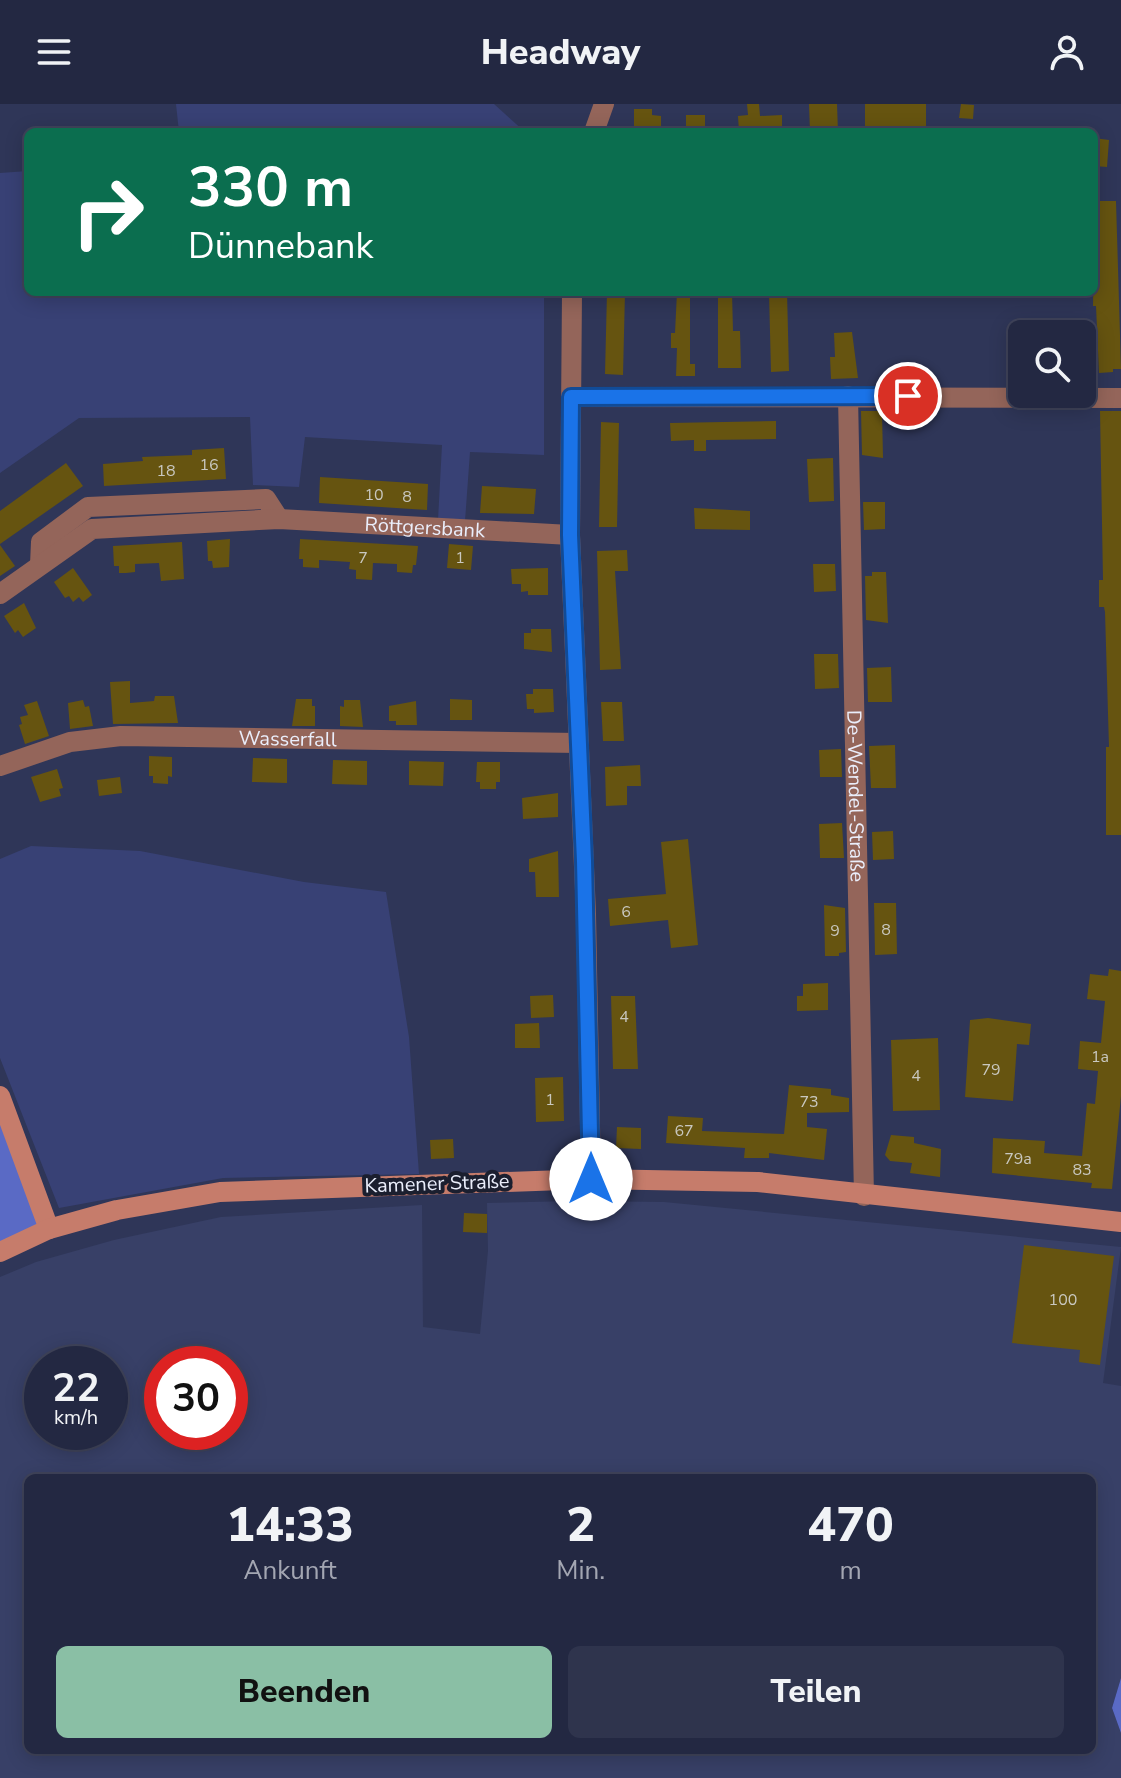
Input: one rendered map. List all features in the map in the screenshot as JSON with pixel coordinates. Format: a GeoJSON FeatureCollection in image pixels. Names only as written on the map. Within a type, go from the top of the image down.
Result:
{"type":"FeatureCollection","features":[{"type":"Feature","properties":{"kind":"main road"},"geometry":{"type":"LineString","coordinates":[[0,1096],[49,1229]]}},
{"type":"Feature","properties":{"kind":"main road","name":"Kamener Straße"},"geometry":{"type":"LineString","coordinates":[[0,1252],[49,1229],[117,1210],[220,1192],[591,1179],[745,1181],[1121,1222]]}},
{"type":"Feature","properties":{"kind":"street"},"geometry":{"type":"LineString","coordinates":[[595,128],[604,104]]}},
{"type":"Feature","properties":{"kind":"street"},"geometry":{"type":"LineString","coordinates":[[572,296],[570,535],[592,1095],[591,1179]]}},
{"type":"Feature","properties":{"kind":"street","name":"De-Wendel-Straße"},"geometry":{"type":"LineString","coordinates":[[848,396],[864,1196]]}},
{"type":"Feature","properties":{"kind":"street"},"geometry":{"type":"LineString","coordinates":[[571,397],[1121,398]]}},
{"type":"Feature","properties":{"kind":"street"},"geometry":{"type":"LineString","coordinates":[[40,565],[41,542],[88,507],[266,499],[279,519]]}},
{"type":"Feature","properties":{"kind":"street"},"geometry":{"type":"LineString","coordinates":[[182,502],[182,524]]}},
{"type":"Feature","properties":{"kind":"street"},"geometry":{"type":"LineString","coordinates":[[146,504],[146,525]]}},
{"type":"Feature","properties":{"kind":"street","name":"Röttgersbank"},"geometry":{"type":"LineString","coordinates":[[0,594],[92,529],[279,519],[570,535]]}},
{"type":"Feature","properties":{"kind":"street","name":"Wasserfall"},"geometry":{"type":"LineString","coordinates":[[0,766],[70,742],[121,736],[579,743]]}},
{"type":"Feature","properties":{"kind":"shaded area"},"geometry":{"type":"Polygon","coordinates":[[[176,104],[494,104],[521,128],[179,128],[176,104]]]}},
{"type":"Feature","properties":{"kind":"shaded area"},"geometry":{"type":"Polygon","coordinates":[[[24,171],[24,296],[544,296],[544,455],[470,452],[465,521],[438,520],[442,445],[305,437],[299,487],[253,485],[250,417],[79,418],[0,473],[0,173],[24,171]]]}},
{"type":"Feature","properties":{"kind":"shaded area"},"geometry":{"type":"Polygon","coordinates":[[[31,846],[140,851],[304,882],[386,892],[409,1037],[419,1174],[223,1178],[59,1208],[0,1058],[0,859],[31,846]]]}},
{"type":"Feature","properties":{"kind":"shaded area"},"geometry":{"type":"Polygon","coordinates":[[[0,1123],[41,1229],[0,1245],[0,1123]]]}},
{"type":"Feature","properties":{"kind":"shaded area"},"geometry":{"type":"Polygon","coordinates":[[[664,1202],[1121,1247],[1103,1383],[1121,1386],[1121,1678],[1112,1708],[1121,1733],[1121,1778],[0,1778],[0,1277],[36,1262],[114,1240],[221,1217],[422,1205],[423,1327],[480,1334],[488,1251],[487,1203],[664,1202]]]}},
{"type":"Feature","properties":{"kind":"shaded area"},"geometry":{"type":"Polygon","coordinates":[[[1121,1678],[1121,1733],[1112,1708],[1121,1678]]]}},
{"type":"Feature","properties":{"kind":"building"},"geometry":{"type":"Polygon","coordinates":[[[747,104],[759,104],[760,116],[782,115],[782,128],[739,128],[738,116],[748,115],[747,104]]]}},
{"type":"Feature","properties":{"kind":"building"},"geometry":{"type":"Polygon","coordinates":[[[809,104],[837,104],[838,128],[810,128],[809,104]]]}},
{"type":"Feature","properties":{"kind":"building"},"geometry":{"type":"Polygon","coordinates":[[[865,104],[926,104],[926,128],[865,128],[865,104]]]}},
{"type":"Feature","properties":{"kind":"building"},"geometry":{"type":"Polygon","coordinates":[[[961,104],[974,105],[973,119],[959,118],[961,104]]]}},
{"type":"Feature","properties":{"kind":"building"},"geometry":{"type":"Polygon","coordinates":[[[634,109],[652,109],[652,115],[661,116],[661,128],[634,128],[634,109]]]}},
{"type":"Feature","properties":{"kind":"building"},"geometry":{"type":"Polygon","coordinates":[[[686,115],[705,115],[705,128],[686,128],[686,115]]]}},
{"type":"Feature","properties":{"kind":"building"},"geometry":{"type":"Polygon","coordinates":[[[1098,139],[1109,140],[1107,167],[1098,166],[1098,139]]]}},
{"type":"Feature","properties":{"kind":"building"},"geometry":{"type":"Polygon","coordinates":[[[1098,201],[1116,201],[1121,369],[1113,369],[1113,372],[1099,373],[1096,306],[1093,306],[1093,296],[1098,296],[1098,201]]]}},
{"type":"Feature","properties":{"kind":"building"},"geometry":{"type":"Polygon","coordinates":[[[607,296],[625,296],[623,375],[605,374],[607,296]]]}},
{"type":"Feature","properties":{"kind":"building"},"geometry":{"type":"Polygon","coordinates":[[[677,296],[690,296],[690,364],[695,364],[695,376],[676,376],[677,348],[671,348],[671,333],[675,333],[677,296]]]}},
{"type":"Feature","properties":{"kind":"building"},"geometry":{"type":"Polygon","coordinates":[[[718,296],[732,296],[733,331],[740,331],[741,368],[718,368],[718,296]]]}},
{"type":"Feature","properties":{"kind":"building"},"geometry":{"type":"Polygon","coordinates":[[[769,296],[787,296],[789,371],[771,372],[769,296]]]}},
{"type":"Feature","properties":{"kind":"building"},"geometry":{"type":"Polygon","coordinates":[[[852,332],[858,378],[831,379],[830,357],[835,357],[834,333],[852,332]]]}},
{"type":"Feature","properties":{"kind":"building"},"geometry":{"type":"Polygon","coordinates":[[[861,411],[882,411],[883,458],[862,455],[861,411]]]}},
{"type":"Feature","properties":{"kind":"building"},"geometry":{"type":"Polygon","coordinates":[[[1100,411],[1121,411],[1121,835],[1106,835],[1106,747],[1109,747],[1105,612],[1104,607],[1099,607],[1099,580],[1103,580],[1100,411]]]}},
{"type":"Feature","properties":{"kind":"building"},"geometry":{"type":"Polygon","coordinates":[[[776,421],[776,439],[706,440],[706,451],[694,451],[694,440],[671,441],[670,423],[776,421]]]}},
{"type":"Feature","properties":{"kind":"building"},"geometry":{"type":"Polygon","coordinates":[[[601,422],[619,423],[617,527],[599,527],[601,422]]]}},
{"type":"Feature","properties":{"kind":"building"},"geometry":{"type":"Polygon","coordinates":[[[224,448],[226,479],[104,486],[103,464],[143,461],[142,457],[192,455],[192,450],[224,448]]]}},
{"type":"Feature","properties":{"kind":"building"},"geometry":{"type":"Polygon","coordinates":[[[833,458],[834,501],[809,502],[807,459],[833,458]]]}},
{"type":"Feature","properties":{"kind":"building"},"geometry":{"type":"Polygon","coordinates":[[[66,463],[83,486],[0,544],[0,511],[66,463]]]}},
{"type":"Feature","properties":{"kind":"building"},"geometry":{"type":"Polygon","coordinates":[[[320,477],[428,484],[427,510],[319,503],[320,477]]]}},
{"type":"Feature","properties":{"kind":"building"},"geometry":{"type":"Polygon","coordinates":[[[482,486],[536,489],[534,514],[480,513],[482,486]]]}},
{"type":"Feature","properties":{"kind":"building"},"geometry":{"type":"Polygon","coordinates":[[[863,502],[885,502],[885,529],[864,530],[863,502]]]}},
{"type":"Feature","properties":{"kind":"building"},"geometry":{"type":"Polygon","coordinates":[[[694,508],[750,511],[750,530],[695,529],[694,508]]]}},
{"type":"Feature","properties":{"kind":"building"},"geometry":{"type":"Polygon","coordinates":[[[230,539],[229,567],[213,568],[212,561],[208,561],[207,541],[230,539]]]}},
{"type":"Feature","properties":{"kind":"building"},"geometry":{"type":"Polygon","coordinates":[[[300,539],[418,546],[416,565],[413,565],[412,573],[397,572],[397,564],[373,563],[372,580],[356,579],[356,570],[349,569],[350,562],[319,560],[319,568],[303,567],[303,559],[299,559],[300,539]]]}},
{"type":"Feature","properties":{"kind":"building"},"geometry":{"type":"Polygon","coordinates":[[[182,542],[184,579],[161,581],[159,563],[135,564],[135,572],[126,573],[119,573],[119,566],[114,566],[113,546],[182,542]]]}},
{"type":"Feature","properties":{"kind":"building"},"geometry":{"type":"Polygon","coordinates":[[[449,544],[473,546],[471,570],[447,568],[449,544]]]}},
{"type":"Feature","properties":{"kind":"building"},"geometry":{"type":"Polygon","coordinates":[[[0,545],[15,566],[0,576],[0,545]]]}},
{"type":"Feature","properties":{"kind":"building"},"geometry":{"type":"Polygon","coordinates":[[[627,550],[628,571],[615,571],[621,669],[600,670],[597,551],[627,550]]]}},
{"type":"Feature","properties":{"kind":"building"},"geometry":{"type":"Polygon","coordinates":[[[813,564],[835,564],[836,591],[814,592],[813,564]]]}},
{"type":"Feature","properties":{"kind":"building"},"geometry":{"type":"Polygon","coordinates":[[[73,568],[92,595],[83,602],[79,597],[73,602],[69,596],[65,598],[54,582],[73,568]]]}},
{"type":"Feature","properties":{"kind":"building"},"geometry":{"type":"Polygon","coordinates":[[[548,568],[548,595],[528,595],[528,591],[521,592],[521,584],[512,584],[511,569],[548,568]]]}},
{"type":"Feature","properties":{"kind":"building"},"geometry":{"type":"Polygon","coordinates":[[[872,572],[886,572],[888,623],[866,620],[865,576],[872,576],[872,572]]]}},
{"type":"Feature","properties":{"kind":"building"},"geometry":{"type":"Polygon","coordinates":[[[24,603],[36,628],[23,637],[18,630],[15,633],[4,616],[24,603]]]}},
{"type":"Feature","properties":{"kind":"building"},"geometry":{"type":"Polygon","coordinates":[[[531,629],[551,629],[552,652],[524,649],[524,633],[531,633],[531,629]]]}},
{"type":"Feature","properties":{"kind":"building"},"geometry":{"type":"Polygon","coordinates":[[[814,654],[838,654],[839,688],[815,689],[814,654]]]}},
{"type":"Feature","properties":{"kind":"building"},"geometry":{"type":"Polygon","coordinates":[[[891,667],[892,702],[868,702],[867,668],[891,667]]]}},
{"type":"Feature","properties":{"kind":"building"},"geometry":{"type":"Polygon","coordinates":[[[130,681],[130,703],[154,701],[155,696],[174,696],[178,723],[113,724],[110,682],[130,681]]]}},
{"type":"Feature","properties":{"kind":"building"},"geometry":{"type":"Polygon","coordinates":[[[533,689],[553,689],[554,712],[534,713],[534,709],[527,709],[526,694],[533,694],[533,689]]]}},
{"type":"Feature","properties":{"kind":"building"},"geometry":{"type":"Polygon","coordinates":[[[296,699],[312,699],[315,726],[292,726],[296,699]]]}},
{"type":"Feature","properties":{"kind":"building"},"geometry":{"type":"Polygon","coordinates":[[[450,699],[472,700],[472,720],[450,720],[450,699]]]}},
{"type":"Feature","properties":{"kind":"building"},"geometry":{"type":"Polygon","coordinates":[[[83,700],[85,707],[89,706],[93,726],[70,729],[68,703],[83,700]]]}},
{"type":"Feature","properties":{"kind":"building"},"geometry":{"type":"Polygon","coordinates":[[[344,700],[360,700],[363,727],[340,726],[340,706],[344,707],[344,700]]]}},
{"type":"Feature","properties":{"kind":"building"},"geometry":{"type":"Polygon","coordinates":[[[37,701],[49,736],[25,744],[19,725],[22,724],[20,717],[28,715],[24,705],[37,701]]]}},
{"type":"Feature","properties":{"kind":"building"},"geometry":{"type":"Polygon","coordinates":[[[416,701],[417,725],[396,725],[396,721],[389,721],[389,706],[416,701]]]}},
{"type":"Feature","properties":{"kind":"building"},"geometry":{"type":"Polygon","coordinates":[[[601,702],[622,702],[624,741],[603,741],[601,702]]]}},
{"type":"Feature","properties":{"kind":"building"},"geometry":{"type":"Polygon","coordinates":[[[895,745],[896,788],[871,788],[869,746],[895,745]]]}},
{"type":"Feature","properties":{"kind":"building"},"geometry":{"type":"Polygon","coordinates":[[[841,749],[842,777],[820,777],[819,750],[841,749]]]}},
{"type":"Feature","properties":{"kind":"building"},"geometry":{"type":"Polygon","coordinates":[[[149,756],[172,757],[172,777],[168,776],[168,784],[153,783],[153,776],[149,776],[149,756]]]}},
{"type":"Feature","properties":{"kind":"building"},"geometry":{"type":"Polygon","coordinates":[[[253,758],[287,759],[287,783],[252,782],[253,758]]]}},
{"type":"Feature","properties":{"kind":"building"},"geometry":{"type":"Polygon","coordinates":[[[333,760],[367,761],[367,785],[332,784],[333,760]]]}},
{"type":"Feature","properties":{"kind":"building"},"geometry":{"type":"Polygon","coordinates":[[[409,761],[444,762],[443,786],[409,785],[409,761]]]}},
{"type":"Feature","properties":{"kind":"building"},"geometry":{"type":"Polygon","coordinates":[[[477,762],[500,762],[500,782],[496,782],[496,789],[480,789],[480,782],[476,782],[477,762]]]}},
{"type":"Feature","properties":{"kind":"building"},"geometry":{"type":"Polygon","coordinates":[[[640,765],[641,786],[627,786],[627,805],[606,806],[605,767],[640,765]]]}},
{"type":"Feature","properties":{"kind":"building"},"geometry":{"type":"Polygon","coordinates":[[[57,769],[63,788],[59,789],[61,796],[40,802],[31,777],[57,769]]]}},
{"type":"Feature","properties":{"kind":"building"},"geometry":{"type":"Polygon","coordinates":[[[120,777],[122,793],[99,796],[97,780],[120,777]]]}},
{"type":"Feature","properties":{"kind":"building"},"geometry":{"type":"Polygon","coordinates":[[[558,793],[558,817],[523,819],[522,798],[558,793]]]}},
{"type":"Feature","properties":{"kind":"building"},"geometry":{"type":"Polygon","coordinates":[[[842,823],[844,858],[820,858],[819,824],[842,823]]]}},
{"type":"Feature","properties":{"kind":"building"},"geometry":{"type":"Polygon","coordinates":[[[893,831],[894,859],[873,860],[872,832],[893,831]]]}},
{"type":"Feature","properties":{"kind":"building"},"geometry":{"type":"Polygon","coordinates":[[[688,839],[698,945],[671,948],[668,920],[610,926],[608,899],[666,894],[661,842],[688,839]]]}},
{"type":"Feature","properties":{"kind":"building"},"geometry":{"type":"Polygon","coordinates":[[[558,851],[559,897],[536,897],[535,872],[529,872],[529,859],[558,851]]]}},
{"type":"Feature","properties":{"kind":"building"},"geometry":{"type":"Polygon","coordinates":[[[874,903],[896,903],[897,954],[875,955],[874,903]]]}},
{"type":"Feature","properties":{"kind":"building"},"geometry":{"type":"Polygon","coordinates":[[[824,905],[845,908],[846,952],[839,953],[839,956],[825,956],[824,905]]]}},
{"type":"Feature","properties":{"kind":"building"},"geometry":{"type":"Polygon","coordinates":[[[1109,969],[1121,971],[1121,1096],[1112,1189],[1091,1188],[1092,1183],[992,1173],[993,1138],[1045,1141],[1044,1153],[1082,1156],[1087,1103],[1095,1104],[1098,1071],[1078,1069],[1080,1041],[1101,1043],[1105,1001],[1087,999],[1090,974],[1108,976],[1109,969]]]}},
{"type":"Feature","properties":{"kind":"building"},"geometry":{"type":"Polygon","coordinates":[[[828,983],[828,1010],[797,1011],[797,996],[803,996],[803,984],[828,983]]]}},
{"type":"Feature","properties":{"kind":"building"},"geometry":{"type":"Polygon","coordinates":[[[553,995],[554,1017],[531,1018],[530,996],[553,995]]]}},
{"type":"Feature","properties":{"kind":"building"},"geometry":{"type":"Polygon","coordinates":[[[611,996],[635,996],[638,1069],[613,1069],[611,996]]]}},
{"type":"Feature","properties":{"kind":"building"},"geometry":{"type":"Polygon","coordinates":[[[988,1018],[1031,1024],[1029,1045],[1017,1044],[1013,1101],[965,1097],[970,1020],[988,1018]]]}},
{"type":"Feature","properties":{"kind":"building"},"geometry":{"type":"Polygon","coordinates":[[[539,1023],[540,1048],[515,1048],[515,1024],[539,1023]]]}},
{"type":"Feature","properties":{"kind":"building"},"geometry":{"type":"Polygon","coordinates":[[[938,1038],[940,1110],[893,1111],[891,1040],[938,1038]]]}},
{"type":"Feature","properties":{"kind":"building"},"geometry":{"type":"Polygon","coordinates":[[[563,1077],[564,1121],[536,1122],[535,1078],[563,1077]]]}},
{"type":"Feature","properties":{"kind":"building"},"geometry":{"type":"Polygon","coordinates":[[[789,1085],[831,1089],[831,1095],[849,1098],[849,1112],[807,1113],[807,1127],[827,1129],[824,1160],[769,1153],[769,1158],[744,1158],[745,1148],[666,1143],[668,1116],[703,1118],[702,1131],[784,1134],[789,1085]]]}},
{"type":"Feature","properties":{"kind":"building"},"geometry":{"type":"Polygon","coordinates":[[[617,1127],[641,1128],[641,1149],[616,1148],[617,1127]]]}},
{"type":"Feature","properties":{"kind":"building"},"geometry":{"type":"Polygon","coordinates":[[[891,1135],[914,1137],[914,1143],[941,1149],[940,1177],[910,1173],[912,1163],[890,1161],[885,1155],[891,1135]]]}},
{"type":"Feature","properties":{"kind":"building"},"geometry":{"type":"Polygon","coordinates":[[[453,1139],[454,1158],[431,1159],[430,1140],[453,1139]]]}},
{"type":"Feature","properties":{"kind":"building"},"geometry":{"type":"Polygon","coordinates":[[[464,1213],[487,1214],[487,1233],[463,1232],[464,1213]]]}},
{"type":"Feature","properties":{"kind":"building"},"geometry":{"type":"Polygon","coordinates":[[[1024,1245],[1114,1256],[1100,1365],[1079,1362],[1080,1350],[1012,1343],[1024,1245]]]}},
{"type":"Feature","properties":{"kind":"route"},"geometry":{"type":"LineString","coordinates":[[591,1179],[592,1095],[582,781],[570,535],[571,397],[908,396]]}}]}
